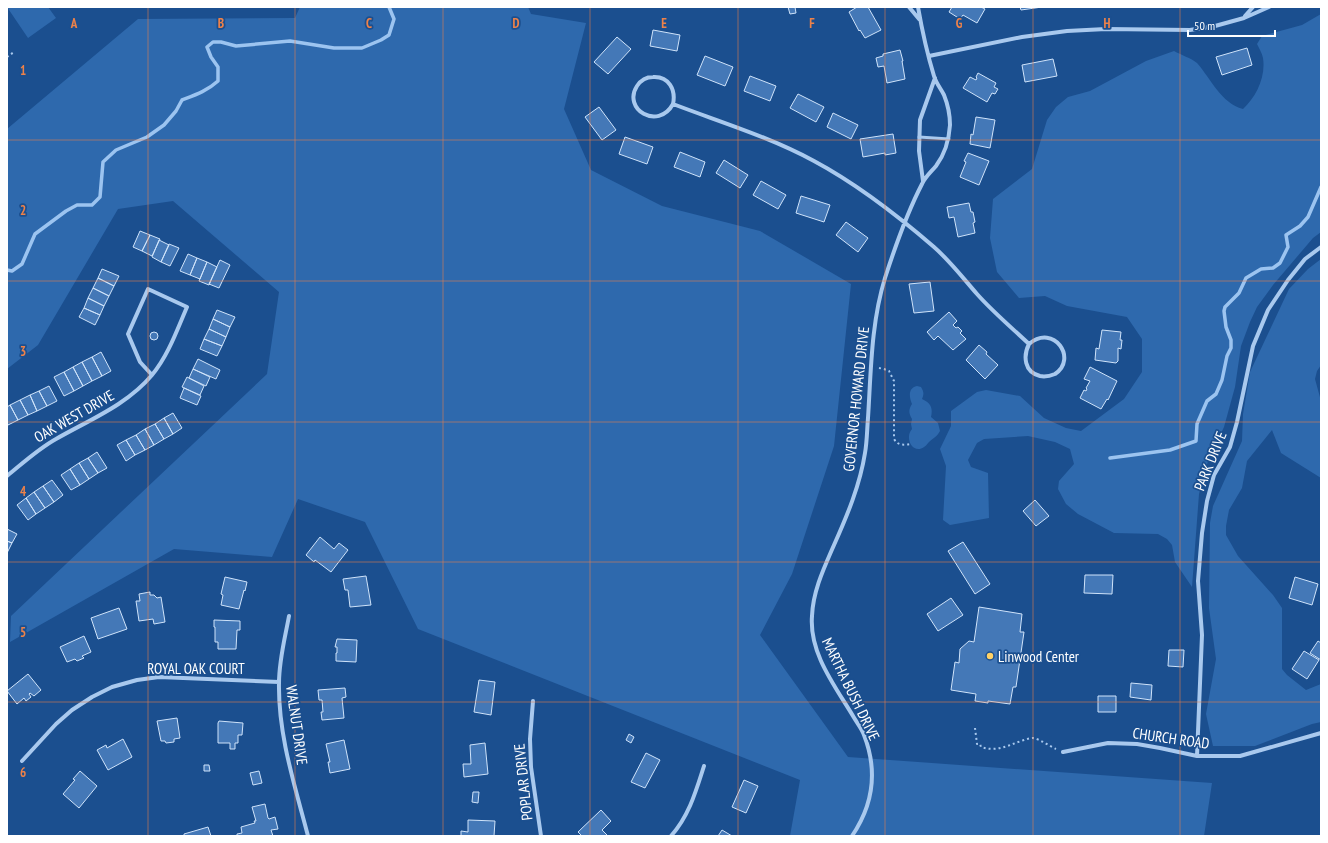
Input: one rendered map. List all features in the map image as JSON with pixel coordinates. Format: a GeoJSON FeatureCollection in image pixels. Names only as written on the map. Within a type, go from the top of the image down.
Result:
{"type":"FeatureCollection","features":[{"type":"Feature","properties":{"kind":"street","name":"GOVERNOR HOWARD DRIVE"},"geometry":{"type":"LineString","coordinates":[[909,7],[920,20]]}},
{"type":"Feature","properties":{"kind":"street","name":"GOVERNOR HOWARD DRIVE"},"geometry":{"type":"LineString","coordinates":[[811,619],[813,599],[820,578],[848,513],[859,482],[865,453],[877,315],[885,279],[905,224],[923,181],[936,166],[944,153],[949,140],[949,110],[935,78],[918,7]]}},
{"type":"Feature","properties":{"kind":"street"},"geometry":{"type":"LineString","coordinates":[[1244,18],[1253,7]]}},
{"type":"Feature","properties":{"kind":"street"},"geometry":{"type":"LineString","coordinates":[[929,56],[1022,37],[1067,31],[1106,29],[1190,30],[1215,26],[1244,18],[1268,7]]}},
{"type":"Feature","properties":{"kind":"street"},"geometry":{"type":"LineString","coordinates":[[651,77],[665,79],[670,83],[673,89],[675,96],[673,104],[665,114],[660,116],[653,117],[645,115],[639,111],[634,101],[635,89],[644,79],[651,77]]}},
{"type":"Feature","properties":{"kind":"street"},"geometry":{"type":"LineString","coordinates":[[923,181],[920,164],[920,120],[935,78]]}},
{"type":"Feature","properties":{"kind":"street"},"geometry":{"type":"LineString","coordinates":[[673,104],[780,144],[839,175],[866,193],[934,248],[948,261],[990,307],[1029,344]]}},
{"type":"Feature","properties":{"kind":"street","name":"PARK DRIVE"},"geometry":{"type":"LineString","coordinates":[[1197,756],[1202,635],[1198,581],[1202,533],[1207,501],[1214,475],[1230,447],[1237,422],[1252,346],[1268,310],[1288,280],[1305,259],[1321,247]]}},
{"type":"Feature","properties":{"kind":"street","name":"OAK WEST DRIVE"},"geometry":{"type":"LineString","coordinates":[[7,476],[30,456],[124,401],[152,376],[162,361],[187,307],[148,289],[128,334],[140,362],[152,376]]}},
{"type":"Feature","properties":{"kind":"street"},"geometry":{"type":"LineString","coordinates":[[1047,337],[1058,342],[1064,358],[1063,364],[1059,371],[1053,375],[1042,377],[1035,375],[1030,371],[1026,365],[1025,358],[1029,344],[1034,340],[1047,337]]}},
{"type":"Feature","properties":{"kind":"street","name":"WALNUT DRIVE"},"geometry":{"type":"LineString","coordinates":[[289,616],[279,682],[284,737],[289,764],[308,836]]}},
{"type":"Feature","properties":{"kind":"street","name":"MARTHA BUSH DRIVE"},"geometry":{"type":"LineString","coordinates":[[811,619],[813,638],[819,656],[826,672],[864,734],[872,769],[872,788],[866,810],[852,836]]}},
{"type":"Feature","properties":{"kind":"street","name":"ROYAL OAK COURT"},"geometry":{"type":"LineString","coordinates":[[22,761],[56,724],[72,710],[92,697],[112,687],[137,680],[159,677],[279,682]]}},
{"type":"Feature","properties":{"kind":"street","name":"POPLAR DRIVE"},"geometry":{"type":"LineString","coordinates":[[533,701],[530,739],[531,767],[541,836]]}},
{"type":"Feature","properties":{"kind":"street","name":"CHURCH ROAD"},"geometry":{"type":"LineString","coordinates":[[1063,752],[1108,743],[1137,744],[1197,756],[1240,756],[1321,733]]}},
{"type":"Feature","properties":{"kind":"street"},"geometry":{"type":"LineString","coordinates":[[671,836],[689,810],[704,766]]}},
{"type":"Feature","properties":{"kind":"lane"},"geometry":{"type":"LineString","coordinates":[[919,137],[949,140]]}},
{"type":"Feature","properties":{"kind":"path"},"geometry":{"type":"LineString","coordinates":[[7,57],[14,52]]}},
{"type":"Feature","properties":{"kind":"path"},"geometry":{"type":"LineString","coordinates":[[872,368],[884,369],[889,371],[892,375],[894,381],[894,439],[899,444],[911,444]]}},
{"type":"Feature","properties":{"kind":"path"},"geometry":{"type":"LineString","coordinates":[[975,728],[977,744],[980,744],[981,747],[986,749],[1001,749],[1034,738],[1063,752]]}},
{"type":"Feature","properties":{"kind":"shaded area"},"geometry":{"type":"Polygon","coordinates":[[[7,7],[48,7],[56,18],[28,38],[7,7]]]}},
{"type":"Feature","properties":{"kind":"shaded area"},"geometry":{"type":"Polygon","coordinates":[[[300,7],[528,7],[531,14],[586,23],[564,109],[591,170],[662,206],[760,231],[851,284],[834,446],[792,574],[760,635],[848,757],[1212,783],[1204,836],[790,836],[800,780],[418,629],[365,522],[298,499],[272,557],[174,549],[10,642],[11,616],[267,374],[279,292],[173,201],[118,209],[38,345],[7,369],[7,129],[138,19],[295,18],[300,7]]]}},
{"type":"Feature","properties":{"kind":"shaded area"},"geometry":{"type":"Polygon","coordinates":[[[1321,14],[1321,232],[1313,238],[1273,285],[1257,307],[1241,346],[1235,387],[1224,427],[1208,461],[1199,494],[1192,587],[1175,562],[1172,545],[1167,539],[1158,534],[1114,533],[1078,514],[1066,504],[1058,489],[1059,481],[1074,464],[1070,449],[1055,442],[1028,436],[984,439],[977,443],[968,460],[971,467],[988,473],[989,518],[950,525],[943,520],[946,466],[940,449],[951,426],[951,411],[977,392],[986,390],[1020,396],[1044,418],[1066,428],[1081,431],[1124,399],[1142,372],[1142,339],[1127,317],[1067,306],[1045,296],[1019,298],[997,272],[990,238],[993,199],[1032,169],[1047,120],[1056,107],[1068,97],[1090,91],[1146,61],[1174,51],[1197,63],[1228,102],[1243,109],[1256,93],[1263,72],[1263,58],[1257,44],[1262,36],[1302,25],[1321,14]]]}},
{"type":"Feature","properties":{"kind":"shaded area"},"geometry":{"type":"Polygon","coordinates":[[[1321,259],[1321,365],[1317,371],[1315,379],[1321,401],[1321,478],[1281,453],[1272,430],[1247,461],[1242,488],[1229,510],[1226,535],[1238,556],[1273,595],[1282,608],[1282,669],[1287,675],[1306,690],[1321,684],[1321,722],[1255,746],[1213,746],[1206,714],[1216,659],[1209,608],[1210,523],[1213,506],[1242,441],[1243,414],[1250,372],[1289,289],[1308,269],[1321,259]]]}},
{"type":"Feature","properties":{"kind":"shaded area"},"geometry":{"type":"Polygon","coordinates":[[[914,387],[921,387],[922,389],[922,399],[931,406],[931,417],[938,423],[940,431],[920,449],[913,447],[909,441],[912,429],[912,419],[909,412],[912,404],[910,393],[914,387]]]}},
{"type":"Feature","properties":{"kind":"building"},"geometry":{"type":"Polygon","coordinates":[[[788,7],[795,7],[796,13],[790,14],[788,7]]]}},
{"type":"Feature","properties":{"kind":"building"},"geometry":{"type":"Polygon","coordinates":[[[857,7],[868,7],[881,30],[865,38],[860,30],[859,31],[849,12],[857,7]]]}},
{"type":"Feature","properties":{"kind":"building"},"geometry":{"type":"Polygon","coordinates":[[[952,7],[981,7],[985,9],[977,23],[963,15],[960,19],[949,12],[952,7]]]}},
{"type":"Feature","properties":{"kind":"building"},"geometry":{"type":"Polygon","coordinates":[[[1020,7],[1042,7],[1021,10],[1020,7]]]}},
{"type":"Feature","properties":{"kind":"building"},"geometry":{"type":"Polygon","coordinates":[[[653,30],[680,35],[677,51],[650,46],[653,30]]]}},
{"type":"Feature","properties":{"kind":"building"},"geometry":{"type":"Polygon","coordinates":[[[617,37],[631,49],[608,74],[594,62],[617,37]]]}},
{"type":"Feature","properties":{"kind":"building"},"geometry":{"type":"Polygon","coordinates":[[[1247,48],[1252,65],[1222,75],[1216,57],[1247,48]]]}},
{"type":"Feature","properties":{"kind":"building"},"geometry":{"type":"Polygon","coordinates":[[[900,50],[905,79],[887,83],[884,66],[878,67],[876,58],[883,56],[883,54],[900,50]]]}},
{"type":"Feature","properties":{"kind":"building"},"geometry":{"type":"Polygon","coordinates":[[[705,56],[733,67],[725,86],[697,75],[705,56]]]}},
{"type":"Feature","properties":{"kind":"building"},"geometry":{"type":"Polygon","coordinates":[[[1053,59],[1057,76],[1025,82],[1022,65],[1053,59]]]}},
{"type":"Feature","properties":{"kind":"building"},"geometry":{"type":"Polygon","coordinates":[[[978,73],[996,83],[994,87],[998,89],[995,94],[992,93],[987,102],[963,88],[970,77],[976,80],[978,73]]]}},
{"type":"Feature","properties":{"kind":"building"},"geometry":{"type":"Polygon","coordinates":[[[750,76],[776,86],[770,101],[744,91],[750,76]]]}},
{"type":"Feature","properties":{"kind":"building"},"geometry":{"type":"Polygon","coordinates":[[[798,94],[824,107],[816,122],[790,108],[798,94]]]}},
{"type":"Feature","properties":{"kind":"building"},"geometry":{"type":"Polygon","coordinates":[[[599,107],[616,130],[602,140],[585,117],[599,107]]]}},
{"type":"Feature","properties":{"kind":"building"},"geometry":{"type":"Polygon","coordinates":[[[833,113],[858,125],[851,139],[827,127],[833,113]]]}},
{"type":"Feature","properties":{"kind":"building"},"geometry":{"type":"Polygon","coordinates":[[[976,117],[995,120],[990,148],[970,144],[976,117]]]}},
{"type":"Feature","properties":{"kind":"building"},"geometry":{"type":"Polygon","coordinates":[[[893,134],[896,153],[885,155],[885,153],[863,157],[860,139],[893,134]]]}},
{"type":"Feature","properties":{"kind":"building"},"geometry":{"type":"Polygon","coordinates":[[[625,137],[653,147],[647,164],[619,154],[625,137]]]}},
{"type":"Feature","properties":{"kind":"building"},"geometry":{"type":"Polygon","coordinates":[[[680,152],[705,162],[700,177],[674,167],[680,152]]]}},
{"type":"Feature","properties":{"kind":"building"},"geometry":{"type":"Polygon","coordinates":[[[968,153],[989,161],[979,185],[960,177],[966,162],[964,161],[968,153]]]}},
{"type":"Feature","properties":{"kind":"building"},"geometry":{"type":"Polygon","coordinates":[[[724,160],[748,175],[740,188],[716,173],[724,160]]]}},
{"type":"Feature","properties":{"kind":"building"},"geometry":{"type":"Polygon","coordinates":[[[761,181],[786,195],[778,209],[753,195],[761,181]]]}},
{"type":"Feature","properties":{"kind":"building"},"geometry":{"type":"Polygon","coordinates":[[[801,196],[830,205],[824,222],[796,213],[801,196]]]}},
{"type":"Feature","properties":{"kind":"building"},"geometry":{"type":"Polygon","coordinates":[[[969,203],[975,222],[973,223],[975,233],[958,237],[954,217],[949,218],[947,207],[969,203]]]}},
{"type":"Feature","properties":{"kind":"building"},"geometry":{"type":"Polygon","coordinates":[[[846,222],[868,238],[858,252],[836,235],[846,222]]]}},
{"type":"Feature","properties":{"kind":"building"},"geometry":{"type":"Polygon","coordinates":[[[140,231],[150,235],[142,251],[133,247],[140,231]]]}},
{"type":"Feature","properties":{"kind":"building"},"geometry":{"type":"Polygon","coordinates":[[[150,235],[160,239],[152,256],[142,251],[150,235]]]}},
{"type":"Feature","properties":{"kind":"building"},"geometry":{"type":"Polygon","coordinates":[[[159,240],[169,245],[161,262],[152,257],[159,240]]]}},
{"type":"Feature","properties":{"kind":"building"},"geometry":{"type":"Polygon","coordinates":[[[169,244],[179,248],[170,266],[161,262],[169,244]]]}},
{"type":"Feature","properties":{"kind":"building"},"geometry":{"type":"Polygon","coordinates":[[[188,254],[197,258],[190,275],[180,271],[188,254]]]}},
{"type":"Feature","properties":{"kind":"building"},"geometry":{"type":"Polygon","coordinates":[[[197,258],[207,262],[200,279],[190,275],[197,258]]]}},
{"type":"Feature","properties":{"kind":"building"},"geometry":{"type":"Polygon","coordinates":[[[220,260],[230,265],[219,288],[209,284],[220,260]]]}},
{"type":"Feature","properties":{"kind":"building"},"geometry":{"type":"Polygon","coordinates":[[[207,262],[217,267],[209,285],[199,281],[207,262]]]}},
{"type":"Feature","properties":{"kind":"building"},"geometry":{"type":"Polygon","coordinates":[[[102,269],[119,276],[114,286],[98,278],[102,269]]]}},
{"type":"Feature","properties":{"kind":"building"},"geometry":{"type":"Polygon","coordinates":[[[98,278],[114,286],[109,296],[93,288],[98,278]]]}},
{"type":"Feature","properties":{"kind":"building"},"geometry":{"type":"Polygon","coordinates":[[[930,282],[934,311],[914,313],[909,284],[930,282]]]}},
{"type":"Feature","properties":{"kind":"building"},"geometry":{"type":"Polygon","coordinates":[[[93,288],[109,296],[104,306],[88,298],[93,288]]]}},
{"type":"Feature","properties":{"kind":"building"},"geometry":{"type":"Polygon","coordinates":[[[88,298],[104,306],[100,315],[84,308],[88,298]]]}},
{"type":"Feature","properties":{"kind":"building"},"geometry":{"type":"Polygon","coordinates":[[[84,308],[100,315],[95,325],[79,317],[84,308]]]}},
{"type":"Feature","properties":{"kind":"building"},"geometry":{"type":"Polygon","coordinates":[[[217,310],[235,317],[230,327],[213,319],[217,310]]]}},
{"type":"Feature","properties":{"kind":"building"},"geometry":{"type":"Polygon","coordinates":[[[949,312],[957,321],[953,325],[962,331],[960,333],[966,339],[953,350],[938,336],[934,340],[927,332],[949,312]]]}},
{"type":"Feature","properties":{"kind":"building"},"geometry":{"type":"Polygon","coordinates":[[[213,319],[230,327],[226,337],[209,329],[213,319]]]}},
{"type":"Feature","properties":{"kind":"building"},"geometry":{"type":"Polygon","coordinates":[[[209,329],[226,337],[222,346],[204,339],[209,329]]]}},
{"type":"Feature","properties":{"kind":"building"},"geometry":{"type":"Polygon","coordinates":[[[1102,330],[1121,332],[1121,349],[1118,348],[1118,361],[1116,363],[1095,360],[1096,348],[1099,349],[1102,330]]]}},
{"type":"Feature","properties":{"kind":"building"},"geometry":{"type":"Polygon","coordinates":[[[154,332],[157,333],[157,339],[154,340],[151,339],[150,336],[151,333],[154,332]]]}},
{"type":"Feature","properties":{"kind":"building"},"geometry":{"type":"Polygon","coordinates":[[[204,339],[222,346],[217,356],[200,349],[204,339]]]}},
{"type":"Feature","properties":{"kind":"building"},"geometry":{"type":"Polygon","coordinates":[[[979,345],[998,365],[985,379],[966,360],[979,345]]]}},
{"type":"Feature","properties":{"kind":"building"},"geometry":{"type":"Polygon","coordinates":[[[101,352],[111,371],[102,376],[92,357],[101,352]]]}},
{"type":"Feature","properties":{"kind":"building"},"geometry":{"type":"Polygon","coordinates":[[[92,357],[102,376],[92,381],[82,362],[92,357]]]}},
{"type":"Feature","properties":{"kind":"building"},"geometry":{"type":"Polygon","coordinates":[[[198,359],[220,370],[216,379],[193,369],[198,359]]]}},
{"type":"Feature","properties":{"kind":"building"},"geometry":{"type":"Polygon","coordinates":[[[82,362],[92,381],[83,386],[73,367],[82,362]]]}},
{"type":"Feature","properties":{"kind":"building"},"geometry":{"type":"Polygon","coordinates":[[[73,367],[83,386],[74,391],[64,372],[73,367]]]}},
{"type":"Feature","properties":{"kind":"building"},"geometry":{"type":"Polygon","coordinates":[[[1090,367],[1117,381],[1108,400],[1107,399],[1101,409],[1080,398],[1084,390],[1086,391],[1090,381],[1084,379],[1090,367]]]}},
{"type":"Feature","properties":{"kind":"building"},"geometry":{"type":"Polygon","coordinates":[[[193,369],[210,377],[206,386],[189,378],[193,369]]]}},
{"type":"Feature","properties":{"kind":"building"},"geometry":{"type":"Polygon","coordinates":[[[64,372],[74,391],[64,396],[54,377],[64,372]]]}},
{"type":"Feature","properties":{"kind":"building"},"geometry":{"type":"Polygon","coordinates":[[[187,377],[204,386],[200,395],[182,387],[187,377]]]}},
{"type":"Feature","properties":{"kind":"building"},"geometry":{"type":"Polygon","coordinates":[[[49,386],[57,401],[47,406],[39,391],[49,386]]]}},
{"type":"Feature","properties":{"kind":"building"},"geometry":{"type":"Polygon","coordinates":[[[184,388],[201,396],[197,405],[180,398],[184,388]]]}},
{"type":"Feature","properties":{"kind":"building"},"geometry":{"type":"Polygon","coordinates":[[[39,391],[47,406],[37,411],[30,395],[39,391]]]}},
{"type":"Feature","properties":{"kind":"building"},"geometry":{"type":"Polygon","coordinates":[[[30,395],[37,411],[28,415],[20,400],[30,395]]]}},
{"type":"Feature","properties":{"kind":"building"},"geometry":{"type":"Polygon","coordinates":[[[20,400],[28,415],[18,420],[10,405],[20,400]]]}},
{"type":"Feature","properties":{"kind":"building"},"geometry":{"type":"Polygon","coordinates":[[[10,405],[18,420],[8,425],[7,407],[10,405]]]}},
{"type":"Feature","properties":{"kind":"building"},"geometry":{"type":"Polygon","coordinates":[[[173,413],[182,428],[173,434],[164,418],[173,413]]]}},
{"type":"Feature","properties":{"kind":"building"},"geometry":{"type":"Polygon","coordinates":[[[164,418],[173,434],[164,439],[155,424],[164,418]]]}},
{"type":"Feature","properties":{"kind":"building"},"geometry":{"type":"Polygon","coordinates":[[[155,424],[164,439],[154,445],[145,429],[155,424]]]}},
{"type":"Feature","properties":{"kind":"building"},"geometry":{"type":"Polygon","coordinates":[[[145,429],[154,445],[145,450],[136,435],[145,429]]]}},
{"type":"Feature","properties":{"kind":"building"},"geometry":{"type":"Polygon","coordinates":[[[136,435],[145,450],[135,455],[126,440],[136,435]]]}},
{"type":"Feature","properties":{"kind":"building"},"geometry":{"type":"Polygon","coordinates":[[[126,440],[135,455],[126,461],[117,445],[126,440]]]}},
{"type":"Feature","properties":{"kind":"building"},"geometry":{"type":"Polygon","coordinates":[[[97,452],[107,468],[98,473],[88,458],[97,452]]]}},
{"type":"Feature","properties":{"kind":"building"},"geometry":{"type":"Polygon","coordinates":[[[88,458],[98,473],[89,479],[79,463],[88,458]]]}},
{"type":"Feature","properties":{"kind":"building"},"geometry":{"type":"Polygon","coordinates":[[[79,463],[89,479],[80,485],[70,469],[79,463]]]}},
{"type":"Feature","properties":{"kind":"building"},"geometry":{"type":"Polygon","coordinates":[[[70,469],[80,485],[71,490],[61,475],[70,469]]]}},
{"type":"Feature","properties":{"kind":"building"},"geometry":{"type":"Polygon","coordinates":[[[52,480],[63,495],[54,502],[43,486],[52,480]]]}},
{"type":"Feature","properties":{"kind":"building"},"geometry":{"type":"Polygon","coordinates":[[[43,486],[54,502],[45,508],[34,492],[43,486]]]}},
{"type":"Feature","properties":{"kind":"building"},"geometry":{"type":"Polygon","coordinates":[[[34,492],[45,508],[36,514],[26,498],[34,492]]]}},
{"type":"Feature","properties":{"kind":"building"},"geometry":{"type":"Polygon","coordinates":[[[26,498],[36,514],[28,520],[17,505],[26,498]]]}},
{"type":"Feature","properties":{"kind":"building"},"geometry":{"type":"Polygon","coordinates":[[[1035,500],[1049,516],[1036,526],[1023,511],[1035,500]]]}},
{"type":"Feature","properties":{"kind":"building"},"geometry":{"type":"Polygon","coordinates":[[[7,529],[17,534],[12,543],[7,541],[7,529]]]}},
{"type":"Feature","properties":{"kind":"building"},"geometry":{"type":"Polygon","coordinates":[[[320,537],[334,549],[339,543],[348,550],[331,572],[315,560],[314,562],[306,555],[320,537]]]}},
{"type":"Feature","properties":{"kind":"building"},"geometry":{"type":"Polygon","coordinates":[[[7,541],[12,543],[7,553],[7,541]]]}},
{"type":"Feature","properties":{"kind":"building"},"geometry":{"type":"Polygon","coordinates":[[[963,542],[990,584],[975,594],[948,551],[963,542]]]}},
{"type":"Feature","properties":{"kind":"building"},"geometry":{"type":"Polygon","coordinates":[[[1085,575],[1113,575],[1112,594],[1084,593],[1085,575]]]}},
{"type":"Feature","properties":{"kind":"building"},"geometry":{"type":"Polygon","coordinates":[[[366,576],[371,605],[350,607],[348,590],[345,590],[343,579],[366,576]]]}},
{"type":"Feature","properties":{"kind":"building"},"geometry":{"type":"Polygon","coordinates":[[[225,577],[247,582],[239,609],[221,605],[223,595],[221,594],[225,577]]]}},
{"type":"Feature","properties":{"kind":"building"},"geometry":{"type":"Polygon","coordinates":[[[1295,577],[1318,584],[1312,605],[1289,598],[1295,577]]]}},
{"type":"Feature","properties":{"kind":"building"},"geometry":{"type":"Polygon","coordinates":[[[150,592],[150,595],[154,595],[157,598],[161,597],[165,622],[154,624],[153,619],[139,621],[136,601],[140,601],[139,594],[150,592]]]}},
{"type":"Feature","properties":{"kind":"building"},"geometry":{"type":"Polygon","coordinates":[[[951,598],[963,615],[938,631],[927,614],[951,598]]]}},
{"type":"Feature","properties":{"kind":"building","name":"Linwood Center"},"geometry":{"type":"Polygon","coordinates":[[[979,607],[1022,614],[1020,632],[1024,632],[1016,687],[1013,687],[1010,704],[975,701],[976,694],[951,690],[955,662],[959,663],[960,649],[969,641],[974,642],[979,607]]]}},
{"type":"Feature","properties":{"kind":"building"},"geometry":{"type":"Polygon","coordinates":[[[119,608],[127,629],[98,639],[91,618],[119,608]]]}},
{"type":"Feature","properties":{"kind":"building"},"geometry":{"type":"Polygon","coordinates":[[[214,620],[240,621],[240,630],[237,630],[236,649],[218,649],[218,642],[215,642],[214,620]]]}},
{"type":"Feature","properties":{"kind":"building"},"geometry":{"type":"Polygon","coordinates":[[[84,636],[91,652],[82,656],[84,658],[77,661],[75,659],[67,662],[60,647],[84,636]]]}},
{"type":"Feature","properties":{"kind":"building"},"geometry":{"type":"Polygon","coordinates":[[[337,639],[357,640],[356,662],[336,661],[337,647],[335,647],[337,639]]]}},
{"type":"Feature","properties":{"kind":"building"},"geometry":{"type":"Polygon","coordinates":[[[1318,641],[1321,643],[1321,660],[1310,653],[1318,641]]]}},
{"type":"Feature","properties":{"kind":"building"},"geometry":{"type":"Polygon","coordinates":[[[1169,650],[1184,650],[1183,667],[1168,666],[1169,650]]]}},
{"type":"Feature","properties":{"kind":"building"},"geometry":{"type":"Polygon","coordinates":[[[1304,651],[1319,660],[1307,679],[1292,669],[1304,651]]]}},
{"type":"Feature","properties":{"kind":"building"},"geometry":{"type":"Polygon","coordinates":[[[28,674],[41,690],[34,696],[30,693],[29,694],[31,697],[26,701],[24,698],[17,704],[7,691],[28,674]]]}},
{"type":"Feature","properties":{"kind":"building"},"geometry":{"type":"Polygon","coordinates":[[[479,680],[495,682],[491,715],[474,712],[479,680]]]}},
{"type":"Feature","properties":{"kind":"building"},"geometry":{"type":"Polygon","coordinates":[[[1131,683],[1152,685],[1151,700],[1130,697],[1131,683]]]}},
{"type":"Feature","properties":{"kind":"building"},"geometry":{"type":"Polygon","coordinates":[[[345,688],[346,697],[342,698],[344,718],[322,720],[322,700],[319,700],[318,690],[345,688]]]}},
{"type":"Feature","properties":{"kind":"building"},"geometry":{"type":"Polygon","coordinates":[[[1098,696],[1116,696],[1116,712],[1098,712],[1098,696]]]}},
{"type":"Feature","properties":{"kind":"building"},"geometry":{"type":"Polygon","coordinates":[[[177,718],[180,738],[174,739],[174,742],[166,743],[165,741],[161,741],[157,721],[177,718]]]}},
{"type":"Feature","properties":{"kind":"building"},"geometry":{"type":"Polygon","coordinates":[[[219,721],[243,723],[242,735],[238,735],[238,743],[235,743],[235,749],[230,749],[230,743],[218,743],[219,721]]]}},
{"type":"Feature","properties":{"kind":"building"},"geometry":{"type":"Polygon","coordinates":[[[629,734],[634,737],[631,743],[626,740],[629,734]]]}},
{"type":"Feature","properties":{"kind":"building"},"geometry":{"type":"Polygon","coordinates":[[[123,739],[132,757],[108,770],[97,750],[106,745],[107,748],[123,739]]]}},
{"type":"Feature","properties":{"kind":"building"},"geometry":{"type":"Polygon","coordinates":[[[344,740],[350,769],[330,773],[328,762],[330,762],[326,744],[344,740]]]}},
{"type":"Feature","properties":{"kind":"building"},"geometry":{"type":"Polygon","coordinates":[[[485,743],[488,774],[464,777],[463,764],[471,764],[470,745],[485,743]]]}},
{"type":"Feature","properties":{"kind":"building"},"geometry":{"type":"Polygon","coordinates":[[[646,753],[660,760],[645,788],[631,782],[646,753]]]}},
{"type":"Feature","properties":{"kind":"building"},"geometry":{"type":"Polygon","coordinates":[[[204,765],[209,765],[210,771],[204,771],[204,765]]]}},
{"type":"Feature","properties":{"kind":"building"},"geometry":{"type":"Polygon","coordinates":[[[80,771],[97,786],[79,808],[63,794],[75,780],[73,779],[80,771]]]}},
{"type":"Feature","properties":{"kind":"building"},"geometry":{"type":"Polygon","coordinates":[[[259,771],[262,783],[253,785],[250,773],[259,771]]]}},
{"type":"Feature","properties":{"kind":"building"},"geometry":{"type":"Polygon","coordinates":[[[744,780],[758,786],[746,813],[732,807],[744,780]]]}},
{"type":"Feature","properties":{"kind":"building"},"geometry":{"type":"Polygon","coordinates":[[[473,792],[479,792],[478,803],[472,802],[473,792]]]}},
{"type":"Feature","properties":{"kind":"building"},"geometry":{"type":"Polygon","coordinates":[[[265,804],[268,818],[275,817],[278,829],[271,830],[273,836],[237,836],[237,834],[242,833],[241,827],[255,823],[254,821],[256,821],[252,807],[265,804]]]}},
{"type":"Feature","properties":{"kind":"building"},"geometry":{"type":"Polygon","coordinates":[[[601,810],[611,821],[602,830],[608,836],[582,836],[578,832],[601,810]]]}},
{"type":"Feature","properties":{"kind":"building"},"geometry":{"type":"Polygon","coordinates":[[[468,820],[495,821],[494,836],[461,836],[461,831],[468,832],[468,820]]]}},
{"type":"Feature","properties":{"kind":"building"},"geometry":{"type":"Polygon","coordinates":[[[208,827],[211,836],[184,836],[184,834],[208,827]]]}},
{"type":"Feature","properties":{"kind":"building"},"geometry":{"type":"Polygon","coordinates":[[[722,830],[732,836],[718,836],[722,830]]]}},
{"type":"Feature","properties":{"kind":"waterway"},"geometry":{"type":"LineString","coordinates":[[7,270],[12,271],[22,264],[35,234],[66,211],[77,205],[92,205],[100,197],[103,162],[116,150],[147,137],[164,125],[176,111],[182,100],[205,90],[218,81],[218,67],[211,57],[207,47],[213,42],[221,42],[236,46],[290,41],[334,48],[362,48],[389,35],[394,19],[389,7]]}},
{"type":"Feature","properties":{"kind":"waterway"},"geometry":{"type":"LineString","coordinates":[[1110,458],[1170,450],[1196,441],[1197,424],[1207,401],[1216,394],[1222,380],[1227,356],[1231,348],[1231,340],[1226,327],[1225,307],[1239,293],[1246,278],[1261,269],[1273,268],[1280,263],[1288,247],[1286,235],[1300,226],[1308,217],[1321,187]]}},
{"type":"Feature","properties":{"kind":"place","name":"Linwood Center"},"geometry":{"type":"Point","coordinates":[990,656]}}]}
